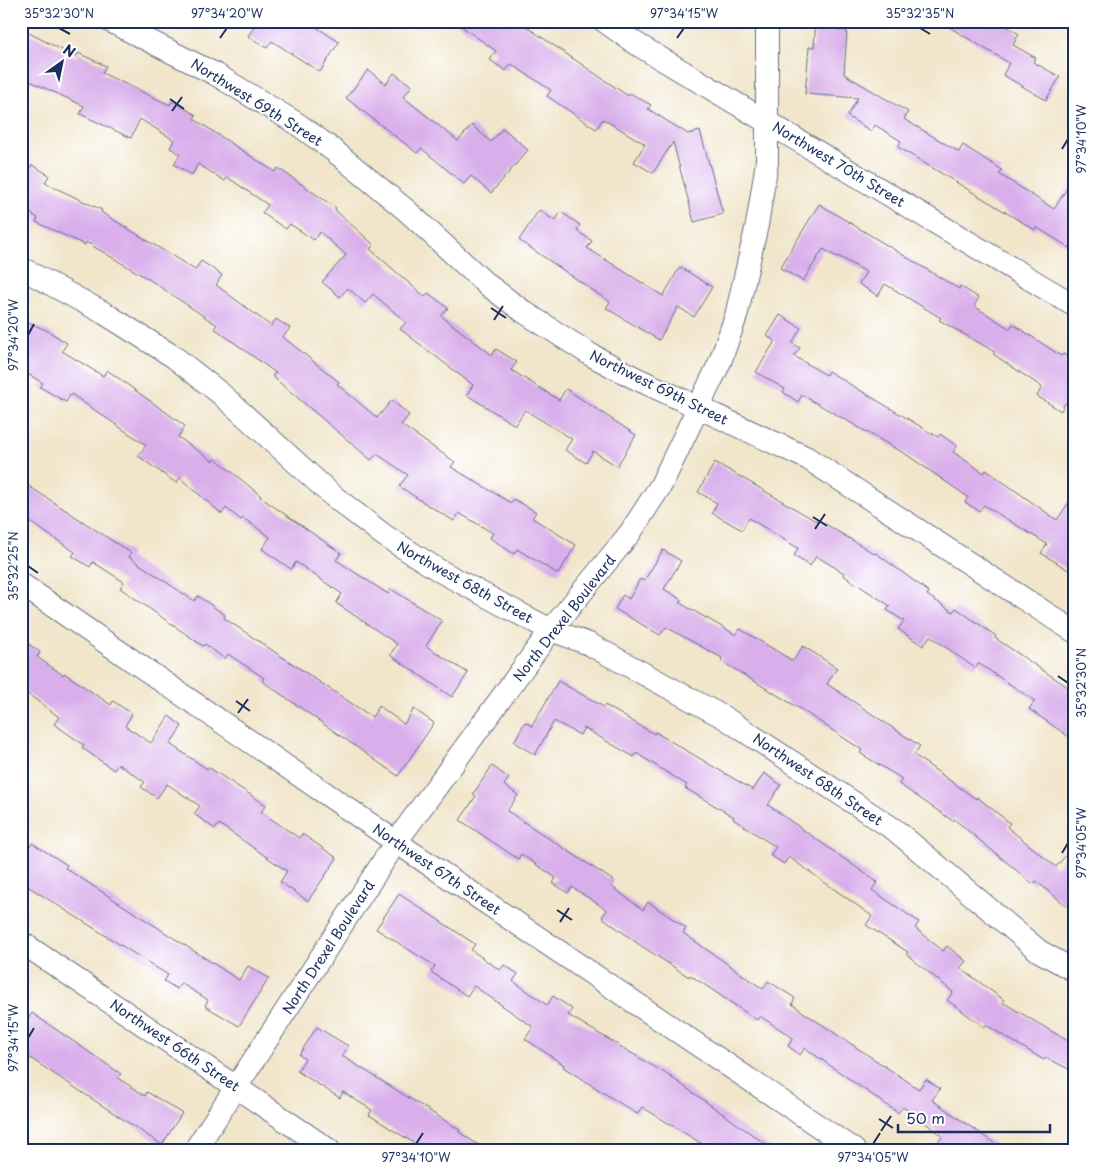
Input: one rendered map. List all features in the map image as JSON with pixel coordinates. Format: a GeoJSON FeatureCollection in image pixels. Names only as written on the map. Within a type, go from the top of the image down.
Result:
{"type":"FeatureCollection","features":[{"type":"Feature","properties":{"kind":"street","name":"Northwest 69th Street"},"geometry":{"type":"LineString","coordinates":[[110,21],[215,74],[296,123],[377,186],[485,283],[524,312],[591,355],[807,458],[1075,632]]}},
{"type":"Feature","properties":{"kind":"street","name":"Northwest 70th Street"},"geometry":{"type":"LineString","coordinates":[[604,21],[635,43],[1075,306]]}},
{"type":"Feature","properties":{"kind":"street","name":"North Drexel Boulevard"},"geometry":{"type":"LineString","coordinates":[[195,1150],[396,842],[552,630],[630,533],[661,485],[700,408],[720,362],[736,316],[757,225],[767,162],[769,122],[767,21]]}},
{"type":"Feature","properties":{"kind":"street","name":"Northwest 68th Street"},"geometry":{"type":"LineString","coordinates":[[21,268],[104,313],[174,357],[221,394],[333,496],[385,536],[440,571],[552,630],[589,644],[725,718],[895,830],[1039,951],[1075,972]]}},
{"type":"Feature","properties":{"kind":"street","name":"Northwest 67th Street"},"geometry":{"type":"LineString","coordinates":[[21,584],[396,842],[854,1150]]}},
{"type":"Feature","properties":{"kind":"street","name":"Northwest 66th Street"},"geometry":{"type":"LineString","coordinates":[[21,942],[329,1150]]}},
{"type":"Feature","properties":{"kind":"building"},"geometry":{"type":"Polygon","coordinates":[[[258,21],[307,21],[339,42],[320,72],[272,41],[267,48],[248,36],[258,21]]]}},
{"type":"Feature","properties":{"kind":"building"},"geometry":{"type":"Polygon","coordinates":[[[454,21],[518,21],[628,96],[630,93],[651,105],[648,109],[688,134],[700,131],[723,214],[694,222],[673,142],[653,173],[634,162],[645,144],[603,119],[596,129],[547,96],[551,90],[511,64],[506,71],[490,60],[496,51],[454,21]]]}},
{"type":"Feature","properties":{"kind":"building"},"geometry":{"type":"Polygon","coordinates":[[[816,21],[838,21],[838,30],[847,31],[844,74],[908,112],[904,119],[959,152],[963,145],[1002,170],[999,174],[1054,209],[1075,176],[1075,251],[1036,227],[1035,230],[898,147],[901,141],[875,125],[871,131],[847,116],[858,98],[805,94],[809,47],[814,47],[816,21]]]}},
{"type":"Feature","properties":{"kind":"building"},"geometry":{"type":"Polygon","coordinates":[[[939,21],[998,21],[1019,34],[1013,45],[1036,58],[1033,62],[1060,77],[1046,100],[1003,75],[1009,63],[939,21]]]}},
{"type":"Feature","properties":{"kind":"building"},"geometry":{"type":"Polygon","coordinates":[[[21,29],[76,57],[78,53],[106,66],[102,73],[170,105],[172,101],[196,115],[194,119],[275,172],[278,168],[336,208],[335,210],[374,245],[370,249],[425,297],[428,293],[448,308],[441,316],[492,355],[496,349],[517,362],[511,370],[559,400],[566,389],[636,435],[617,466],[593,451],[586,463],[565,450],[572,439],[525,410],[515,425],[467,395],[473,385],[400,329],[406,322],[373,294],[365,303],[348,288],[340,297],[322,282],[346,255],[320,232],[314,240],[290,224],[286,229],[262,213],[268,205],[227,177],[225,181],[198,164],[192,175],[174,164],[180,154],[170,148],[174,140],[140,119],[131,138],[80,114],[84,106],[21,77],[21,29]]]}},
{"type":"Feature","properties":{"kind":"building"},"geometry":{"type":"Polygon","coordinates":[[[368,70],[386,84],[394,73],[412,86],[403,97],[458,141],[472,125],[491,142],[503,128],[528,150],[491,193],[471,176],[464,184],[421,148],[417,153],[346,98],[368,70]]]}},
{"type":"Feature","properties":{"kind":"building"},"geometry":{"type":"Polygon","coordinates":[[[32,165],[49,175],[45,183],[102,210],[101,212],[195,270],[201,261],[222,275],[216,285],[271,326],[276,319],[290,328],[283,337],[339,382],[337,384],[377,418],[392,400],[409,415],[401,425],[455,462],[451,467],[511,503],[514,499],[536,512],[532,518],[576,545],[558,574],[517,549],[514,554],[490,538],[493,533],[459,513],[454,521],[399,486],[408,475],[377,454],[371,460],[272,376],[276,373],[214,328],[217,325],[150,280],[86,242],[85,245],[36,222],[38,218],[21,208],[21,183],[32,165]]]}},
{"type":"Feature","properties":{"kind":"building"},"geometry":{"type":"Polygon","coordinates":[[[819,204],[959,289],[960,286],[979,298],[974,306],[1010,329],[1013,324],[1061,356],[1063,354],[1075,361],[1075,409],[1065,403],[1061,411],[1037,396],[1042,387],[993,354],[995,352],[939,320],[941,318],[885,284],[878,296],[859,284],[866,272],[838,256],[823,249],[803,281],[780,268],[819,204]]]}},
{"type":"Feature","properties":{"kind":"building"},"geometry":{"type":"Polygon","coordinates":[[[539,210],[555,221],[561,212],[580,225],[577,231],[592,241],[587,248],[663,296],[680,267],[712,287],[694,317],[678,307],[659,340],[606,308],[610,302],[519,240],[539,210]]]}},
{"type":"Feature","properties":{"kind":"building"},"geometry":{"type":"Polygon","coordinates":[[[780,315],[801,328],[792,343],[800,348],[794,356],[826,375],[828,371],[938,437],[940,434],[957,446],[953,452],[984,473],[986,470],[1057,520],[1075,493],[1075,574],[1041,553],[1047,544],[984,505],[979,511],[965,502],[968,497],[907,455],[802,395],[798,402],[783,392],[785,389],[756,372],[775,341],[767,336],[780,315]]]}},
{"type":"Feature","properties":{"kind":"building"},"geometry":{"type":"Polygon","coordinates":[[[21,319],[48,331],[67,343],[62,351],[103,376],[107,370],[185,426],[178,437],[213,461],[215,458],[260,497],[341,553],[336,560],[388,594],[391,589],[442,621],[426,646],[468,673],[452,697],[390,655],[397,644],[336,603],[342,594],[296,562],[291,569],[262,549],[270,537],[243,518],[241,520],[226,508],[222,514],[180,478],[176,483],[138,456],[146,445],[71,394],[66,402],[40,387],[43,383],[21,370],[21,319]]]}},
{"type":"Feature","properties":{"kind":"building"},"geometry":{"type":"Polygon","coordinates":[[[715,462],[816,521],[817,519],[876,553],[929,592],[927,595],[953,612],[956,608],[996,636],[995,638],[1075,692],[1075,741],[1029,709],[1035,701],[978,663],[975,668],[930,636],[923,646],[898,629],[904,621],[887,610],[890,606],[843,575],[844,573],[816,556],[810,566],[794,556],[798,548],[749,518],[742,530],[712,513],[717,503],[698,492],[715,462]]]}},
{"type":"Feature","properties":{"kind":"building"},"geometry":{"type":"Polygon","coordinates":[[[21,481],[131,553],[129,557],[194,601],[198,596],[225,615],[224,618],[372,717],[379,706],[404,724],[414,709],[434,723],[398,776],[262,681],[264,678],[228,654],[225,659],[205,644],[203,646],[120,588],[124,582],[93,562],[90,567],[72,556],[75,552],[21,516],[21,481]]]}},
{"type":"Feature","properties":{"kind":"building"},"geometry":{"type":"Polygon","coordinates":[[[663,550],[681,561],[664,589],[682,600],[680,603],[736,635],[740,629],[793,661],[803,646],[837,668],[827,684],[920,746],[914,755],[976,799],[977,797],[1010,823],[1007,827],[1056,867],[1075,844],[1075,913],[1036,881],[1033,884],[954,819],[953,821],[899,784],[902,779],[860,753],[862,750],[802,710],[721,661],[722,658],[666,627],[660,635],[615,609],[623,595],[629,599],[640,579],[644,581],[663,550]]]}},
{"type":"Feature","properties":{"kind":"building"},"geometry":{"type":"Polygon","coordinates":[[[21,639],[40,652],[37,657],[63,675],[64,673],[111,705],[113,701],[132,714],[125,726],[151,743],[169,716],[182,726],[170,744],[266,805],[261,812],[299,838],[302,834],[337,858],[308,901],[280,882],[287,871],[219,824],[215,829],[194,814],[200,806],[167,784],[157,798],[141,787],[145,782],[118,764],[114,770],[82,748],[84,745],[54,724],[59,717],[21,689],[21,639]]]}},
{"type":"Feature","properties":{"kind":"building"},"geometry":{"type":"Polygon","coordinates":[[[558,681],[604,707],[605,705],[654,734],[655,732],[753,790],[764,773],[781,785],[768,805],[877,882],[872,890],[919,922],[915,928],[943,951],[947,946],[966,961],[960,968],[1004,1000],[1002,1002],[1075,1045],[1075,1072],[1046,1058],[1044,1060],[986,1025],[984,1027],[947,1000],[953,992],[906,954],[908,952],[866,925],[872,916],[789,857],[784,864],[770,855],[776,847],[733,819],[734,817],[685,788],[687,785],[636,753],[634,757],[584,728],[580,735],[554,721],[535,755],[514,742],[525,722],[532,726],[558,681]]]}},
{"type":"Feature","properties":{"kind":"building"},"geometry":{"type":"Polygon","coordinates":[[[492,766],[509,778],[504,785],[518,795],[507,811],[614,881],[611,886],[643,910],[648,902],[686,928],[683,933],[763,989],[768,981],[795,998],[792,1004],[919,1089],[926,1079],[940,1089],[932,1100],[1004,1150],[949,1150],[938,1142],[943,1136],[903,1107],[898,1113],[805,1048],[800,1055],[788,1046],[793,1038],[760,1016],[757,1020],[690,975],[689,977],[637,943],[602,917],[607,910],[572,887],[568,893],[553,883],[556,878],[521,854],[518,859],[460,820],[476,796],[473,794],[492,766]]]}},
{"type":"Feature","properties":{"kind":"building"},"geometry":{"type":"Polygon","coordinates":[[[21,840],[30,846],[32,843],[67,865],[65,868],[239,980],[248,966],[269,978],[239,1026],[205,1006],[208,1000],[181,983],[177,989],[164,981],[168,975],[21,882],[21,840]]]}},
{"type":"Feature","properties":{"kind":"building"},"geometry":{"type":"Polygon","coordinates":[[[399,894],[475,944],[471,950],[500,970],[504,965],[518,974],[513,981],[547,1005],[553,996],[572,1009],[568,1015],[668,1075],[774,1150],[712,1150],[642,1107],[637,1114],[563,1067],[564,1065],[525,1039],[533,1027],[474,986],[467,996],[431,972],[435,966],[376,929],[399,894]]]}},
{"type":"Feature","properties":{"kind":"building"},"geometry":{"type":"Polygon","coordinates":[[[32,1013],[121,1074],[118,1078],[145,1096],[147,1092],[182,1113],[162,1145],[21,1052],[21,1029],[32,1013]]]}},
{"type":"Feature","properties":{"kind":"building"},"geometry":{"type":"Polygon","coordinates":[[[317,1027],[348,1046],[342,1056],[460,1130],[459,1132],[486,1150],[425,1150],[369,1115],[372,1110],[343,1092],[340,1098],[297,1071],[305,1059],[299,1055],[317,1027]]]}}]}
